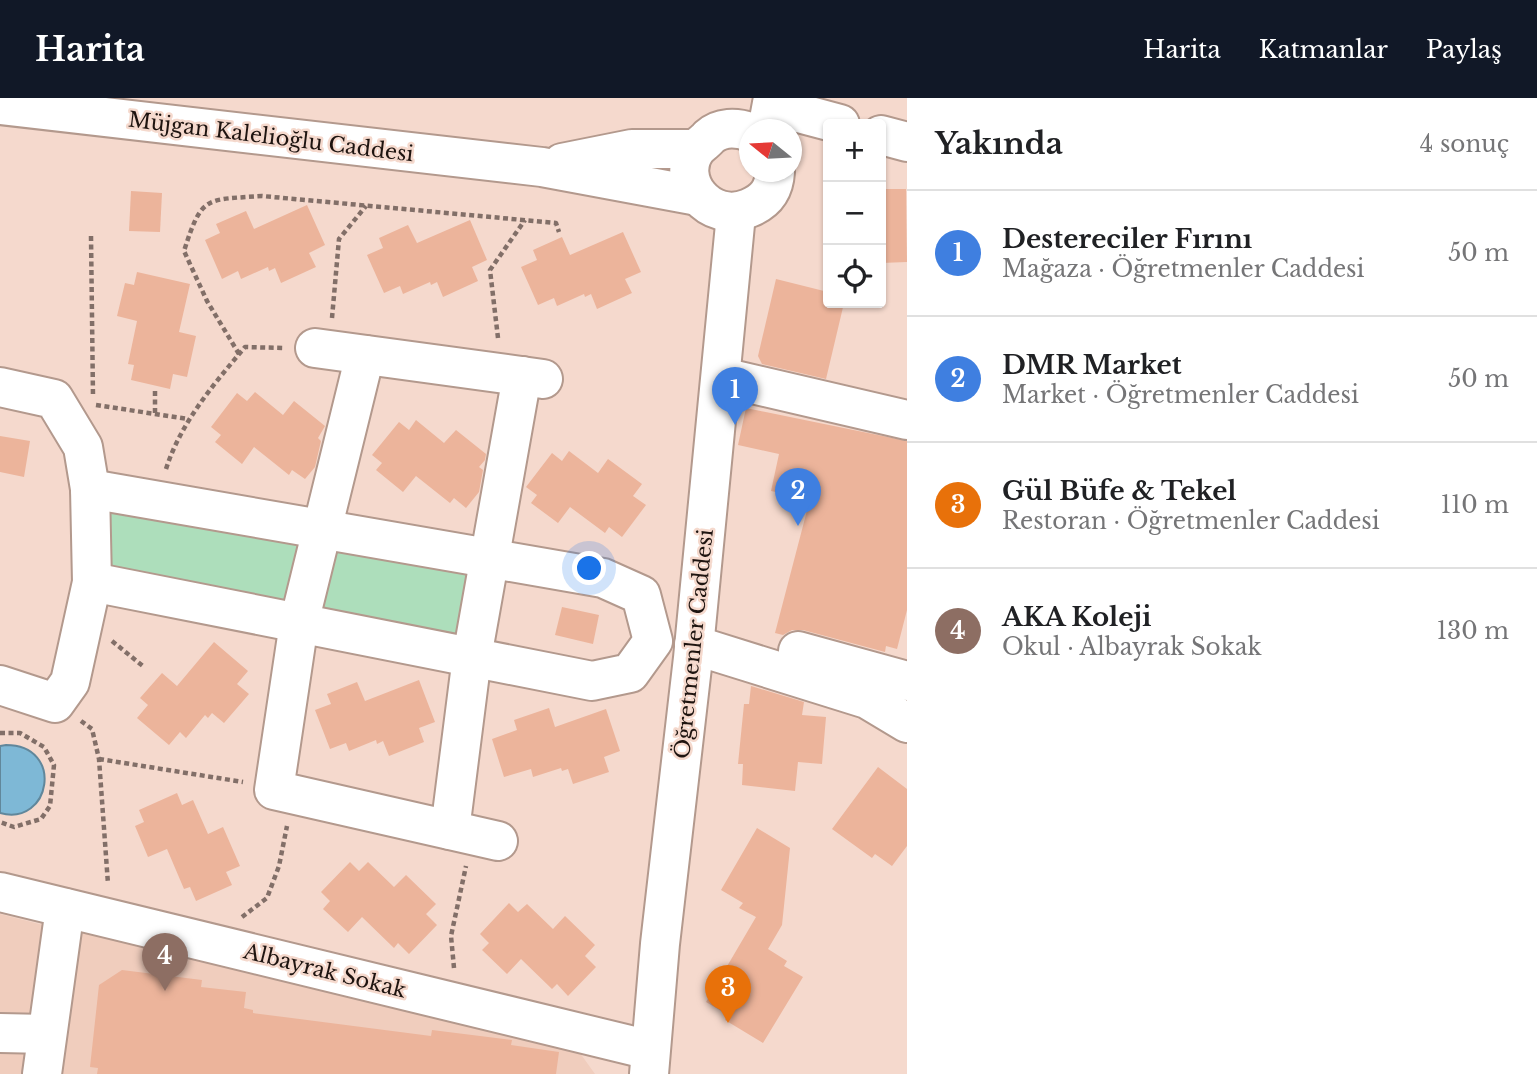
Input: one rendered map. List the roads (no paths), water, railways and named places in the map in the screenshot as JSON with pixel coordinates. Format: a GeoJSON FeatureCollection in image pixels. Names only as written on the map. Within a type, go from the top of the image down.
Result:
{"type":"FeatureCollection","features":[{"type":"Feature","properties":{"kind":"street","name":"Müjgan Kalelioğlu Caddesi"},"geometry":{"type":"LineString","coordinates":[[0,105],[68,105],[542,167],[698,196],[715,209],[736,214]]}},
{"type":"Feature","properties":{"kind":"street","name":"Müjgan Kalelioğlu Caddesi"},"geometry":{"type":"LineString","coordinates":[[542,167],[632,149],[739,122]]}},
{"type":"Feature","properties":{"kind":"street","name":"Müjgan Kalelioğlu Caddesi"},"geometry":{"type":"LineString","coordinates":[[802,123],[823,123]]}},
{"type":"Feature","properties":{"kind":"street"},"geometry":{"type":"LineString","coordinates":[[698,196],[691,173],[739,124]]}},
{"type":"Feature","properties":{"kind":"street"},"geometry":{"type":"LineString","coordinates":[[886,136],[907,142]]}},
{"type":"Feature","properties":{"kind":"street"},"geometry":{"type":"LineString","coordinates":[[736,214],[761,203],[770,193],[773,182]]}},
{"type":"Feature","properties":{"kind":"street","name":"Öğretmenler Caddesi"},"geometry":{"type":"LineString","coordinates":[[650,1062],[660,944],[722,377],[736,214]]}},
{"type":"Feature","properties":{"kind":"street"},"geometry":{"type":"LineString","coordinates":[[336,351],[522,377],[472,657],[474,835],[284,790],[299,623],[322,529],[336,351]]}},
{"type":"Feature","properties":{"kind":"street"},"geometry":{"type":"LineString","coordinates":[[722,377],[907,420]]}},
{"type":"Feature","properties":{"kind":"street"},"geometry":{"type":"LineString","coordinates":[[0,387],[54,399],[83,447],[90,489],[92,582],[70,682],[55,703],[0,685]]}},
{"type":"Feature","properties":{"kind":"street"},"geometry":{"type":"LineString","coordinates":[[90,489],[603,578],[642,595],[653,641],[630,673],[592,681],[92,582]]}},
{"type":"Feature","properties":{"kind":"street"},"geometry":{"type":"LineString","coordinates":[[653,641],[695,639],[907,681]]}},
{"type":"Feature","properties":{"kind":"street"},"geometry":{"type":"LineString","coordinates":[[695,639],[867,699],[907,723]]}},
{"type":"Feature","properties":{"kind":"street","name":"Albayrak Sokak"},"geometry":{"type":"LineString","coordinates":[[0,892],[650,1062]]}},
{"type":"Feature","properties":{"kind":"street"},"geometry":{"type":"LineString","coordinates":[[42,1074],[65,908]]}},
{"type":"Feature","properties":{"kind":"street"},"geometry":{"type":"LineString","coordinates":[[0,1033],[47,1034]]}},
{"type":"Feature","properties":{"kind":"water"},"geometry":{"type":"Polygon","coordinates":[[[0,746],[25,748],[37,758],[43,770],[44,784],[40,798],[31,808],[17,814],[0,813],[0,746]]]}},
{"type":"Feature","properties":{"kind":"place","name":"Destereciler Fırını"},"geometry":{"type":"Point","coordinates":[735,425]}},
{"type":"Feature","properties":{"kind":"place","name":"DMR Market"},"geometry":{"type":"Point","coordinates":[798,526]}},
{"type":"Feature","properties":{"kind":"place","name":"AKA Koleji"},"geometry":{"type":"Point","coordinates":[165,991]}},
{"type":"Feature","properties":{"kind":"place","name":"Gül Büfe & Tekel"},"geometry":{"type":"Point","coordinates":[728,1023]}}]}
